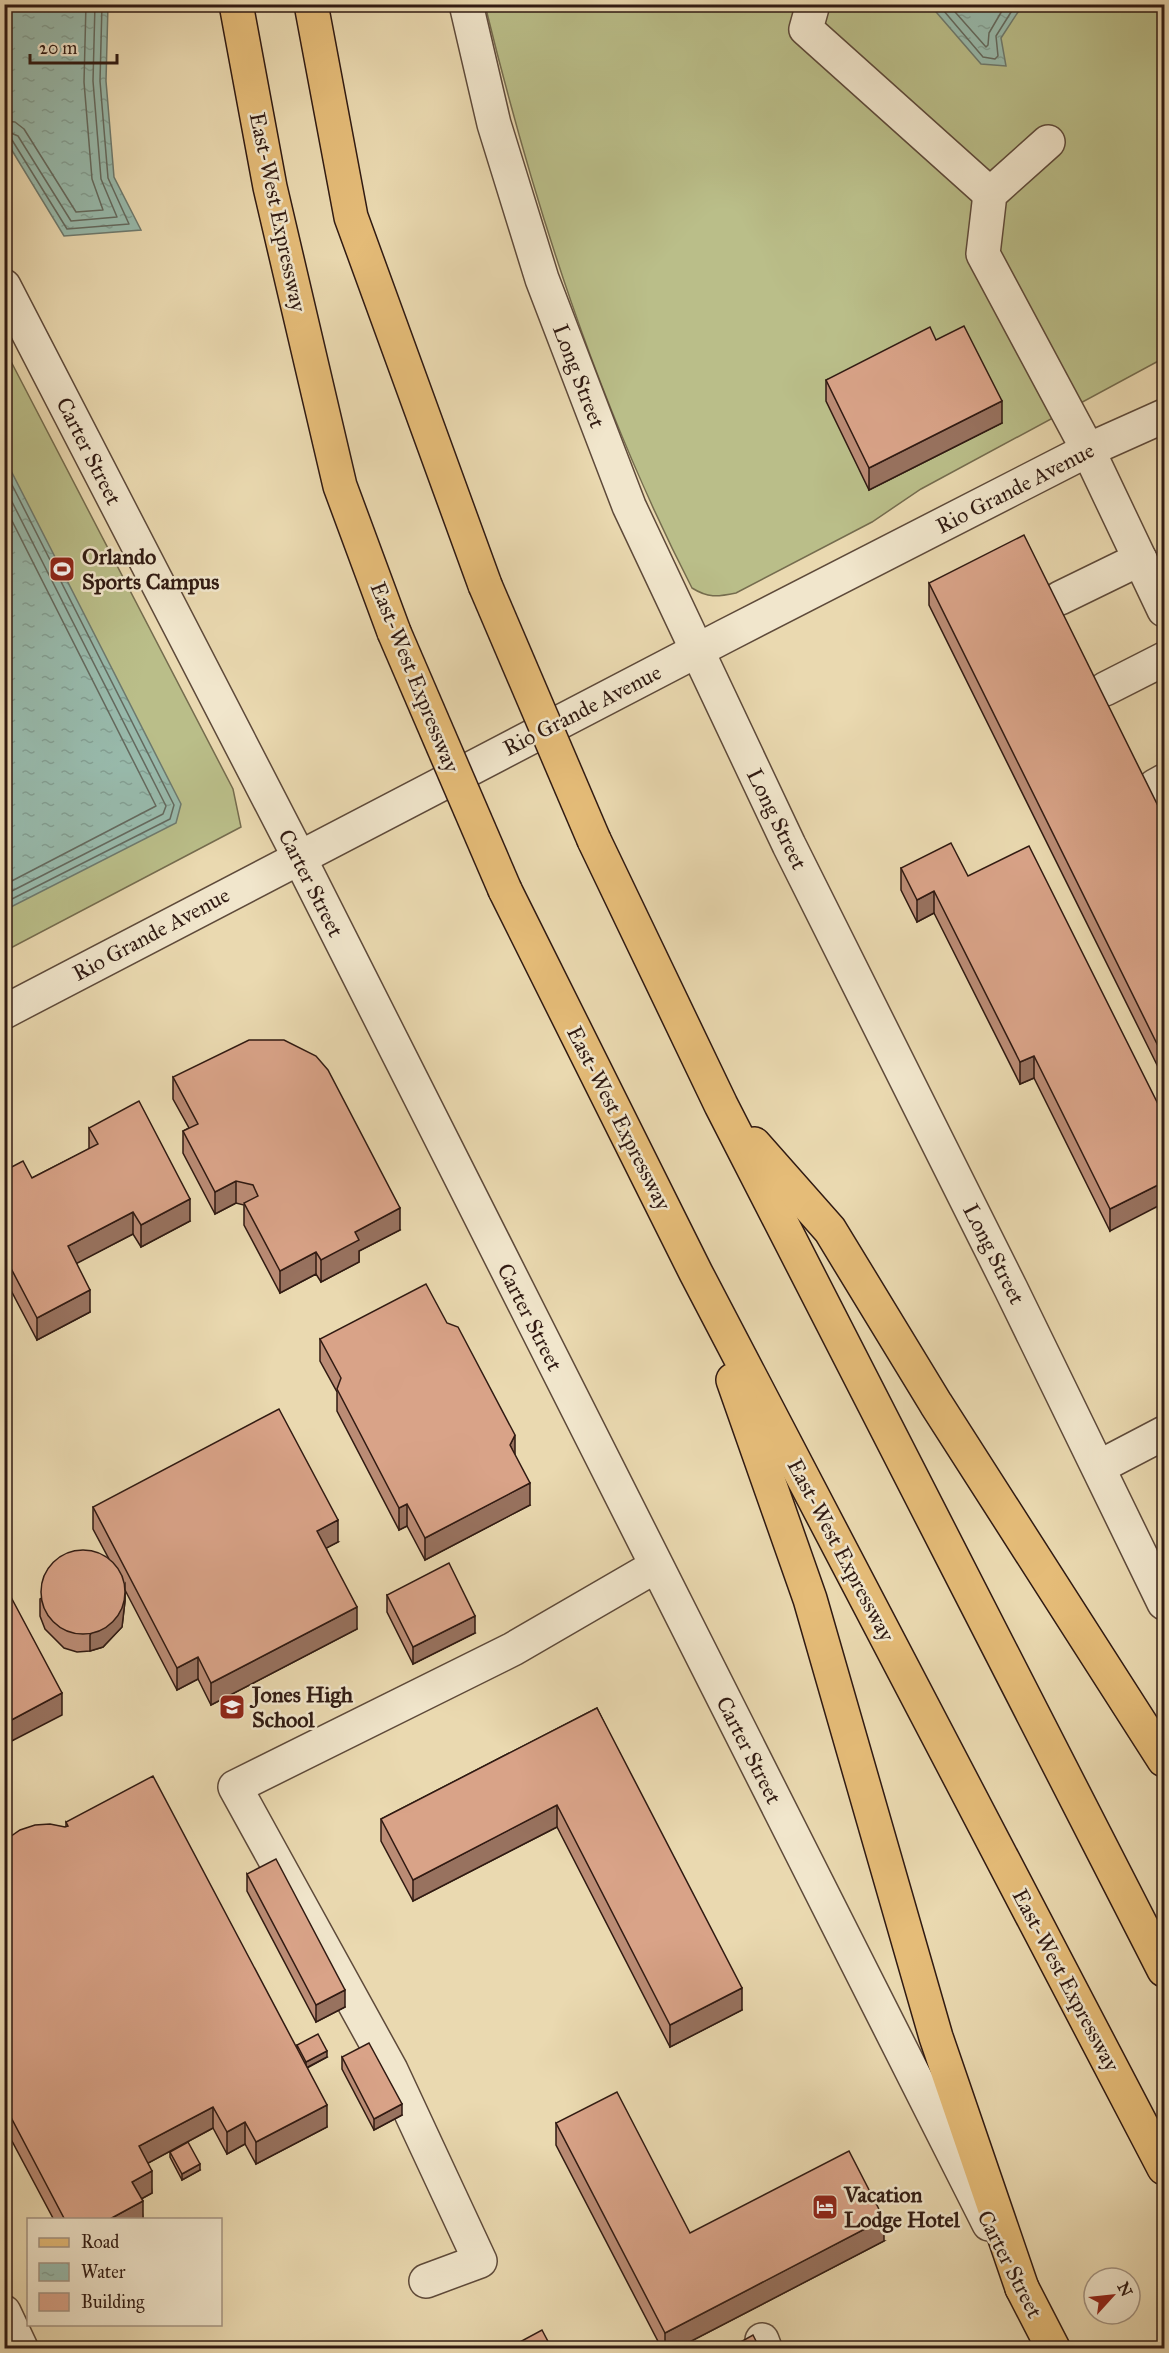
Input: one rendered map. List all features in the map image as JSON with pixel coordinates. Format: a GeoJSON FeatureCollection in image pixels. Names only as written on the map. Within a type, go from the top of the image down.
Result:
{"type":"FeatureCollection","features":[{"type":"Feature","properties":{"kind":"main road","name":"East-West Expressway"},"geometry":{"type":"LineString","coordinates":[[236,4],[270,188],[340,486],[394,632],[505,890],[696,1273],[1164,2168]]}},
{"type":"Feature","properties":{"kind":"main road"},"geometry":{"type":"LineString","coordinates":[[311,4],[351,217],[485,585],[594,840],[721,1105],[1164,1970]]}},
{"type":"Feature","properties":{"kind":"main road"},"geometry":{"type":"LineString","coordinates":[[721,1105],[830,1230],[936,1404],[1164,1761]]}},
{"type":"Feature","properties":{"kind":"main road"},"geometry":{"type":"LineString","coordinates":[[696,1273],[810,1599],[936,2037],[1022,2288]]}},
{"type":"Feature","properties":{"kind":"main road","name":"Carter Street"},"geometry":{"type":"LineString","coordinates":[[1022,2288],[1053,2349]]}},
{"type":"Feature","properties":{"kind":"street","name":"Long Street"},"geometry":{"type":"LineString","coordinates":[[465,4],[494,124],[542,279],[629,506],[789,844],[1099,1467],[1164,1603]]}},
{"type":"Feature","properties":{"kind":"street"},"geometry":{"type":"LineString","coordinates":[[813,4],[806,28],[990,194]]}},
{"type":"Feature","properties":{"kind":"street"},"geometry":{"type":"LineString","coordinates":[[1048,142],[990,194],[983,254],[1088,450],[1164,610]]}},
{"type":"Feature","properties":{"kind":"street","name":"Carter Street"},"geometry":{"type":"LineString","coordinates":[[4,286],[299,857],[1022,2288]]}},
{"type":"Feature","properties":{"kind":"street","name":"Rio Grande Avenue"},"geometry":{"type":"LineString","coordinates":[[4,1012],[697,650],[1088,450],[1164,416]]}},
{"type":"Feature","properties":{"kind":"street"},"geometry":{"type":"LineString","coordinates":[[1060,598],[1140,559]]}},
{"type":"Feature","properties":{"kind":"street"},"geometry":{"type":"LineString","coordinates":[[1105,689],[1164,659]]}},
{"type":"Feature","properties":{"kind":"street"},"geometry":{"type":"LineString","coordinates":[[1099,1467],[1164,1433]]}},
{"type":"Feature","properties":{"kind":"street"},"geometry":{"type":"LineString","coordinates":[[426,2281],[480,2261],[391,2070],[234,1787],[513,1649],[656,1566]]}},
{"type":"Feature","properties":{"kind":"street"},"geometry":{"type":"LineString","coordinates":[[4,2312],[21,2349]]}},
{"type":"Feature","properties":{"kind":"green space"},"geometry":{"type":"Polygon","coordinates":[[[485,5],[1164,5],[1164,358],[921,489],[872,522],[736,593],[713,596],[703,594],[692,588],[658,518],[626,447],[598,375],[547,229],[485,5]]]}},
{"type":"Feature","properties":{"kind":"green space","name":"Orlando Sports Campus"},"geometry":{"type":"Polygon","coordinates":[[[4,348],[233,789],[241,827],[5,951],[4,348]]]}},
{"type":"Feature","properties":{"kind":"water"},"geometry":{"type":"Polygon","coordinates":[[[5,4],[108,5],[106,81],[114,177],[141,230],[64,236],[5,139],[5,4]]]}},
{"type":"Feature","properties":{"kind":"water"},"geometry":{"type":"Polygon","coordinates":[[[930,5],[1030,5],[1018,12],[1001,38],[1006,66],[981,64],[930,5]]]}},
{"type":"Feature","properties":{"kind":"water"},"geometry":{"type":"Polygon","coordinates":[[[4,457],[181,804],[176,823],[5,910],[4,457]]]}},
{"type":"Feature","properties":{"kind":"building"},"geometry":{"type":"Polygon","coordinates":[[[964,326],[1002,401],[869,468],[826,380],[930,327],[936,340],[964,326]]]}},
{"type":"Feature","properties":{"kind":"building"},"geometry":{"type":"Polygon","coordinates":[[[1024,535],[1164,818],[1164,1058],[929,583],[1024,535]]]}},
{"type":"Feature","properties":{"kind":"building"},"geometry":{"type":"Polygon","coordinates":[[[951,843],[968,876],[1029,846],[1164,1116],[1164,1182],[1110,1209],[1034,1056],[1020,1062],[934,891],[917,900],[901,868],[951,843]]]}},
{"type":"Feature","properties":{"kind":"building"},"geometry":{"type":"Polygon","coordinates":[[[249,1040],[284,1040],[316,1056],[328,1070],[400,1208],[355,1232],[359,1240],[321,1260],[316,1252],[280,1271],[244,1203],[258,1196],[253,1185],[236,1181],[215,1192],[183,1131],[198,1124],[173,1077],[249,1040]]]}},
{"type":"Feature","properties":{"kind":"building"},"geometry":{"type":"Polygon","coordinates":[[[139,1101],[190,1199],[141,1225],[133,1212],[68,1246],[90,1290],[37,1318],[4,1255],[4,1171],[23,1161],[32,1178],[98,1144],[89,1128],[139,1101]]]}},
{"type":"Feature","properties":{"kind":"building"},"geometry":{"type":"Polygon","coordinates":[[[426,1284],[447,1323],[458,1327],[515,1435],[510,1445],[530,1483],[425,1538],[407,1504],[399,1508],[337,1389],[341,1378],[320,1339],[426,1284]]]}},
{"type":"Feature","properties":{"kind":"building"},"geometry":{"type":"Polygon","coordinates":[[[279,1409],[338,1520],[317,1531],[357,1607],[211,1683],[198,1657],[177,1668],[93,1507],[279,1409]]]}},
{"type":"Feature","properties":{"kind":"building"},"geometry":{"type":"Polygon","coordinates":[[[83,1550],[99,1553],[113,1562],[122,1576],[125,1592],[122,1608],[113,1622],[99,1631],[83,1634],[67,1631],[53,1622],[44,1608],[41,1592],[44,1576],[53,1562],[67,1553],[83,1550]]]}},
{"type":"Feature","properties":{"kind":"building"},"geometry":{"type":"Polygon","coordinates":[[[449,1563],[475,1616],[413,1647],[387,1595],[449,1563]]]}},
{"type":"Feature","properties":{"kind":"building"},"geometry":{"type":"Polygon","coordinates":[[[4,1584],[62,1693],[4,1724],[4,1584]]]}},
{"type":"Feature","properties":{"kind":"building"},"geometry":{"type":"Polygon","coordinates":[[[597,1708],[742,1988],[670,2025],[557,1805],[413,1880],[381,1819],[597,1708]]]}},
{"type":"Feature","properties":{"kind":"building"},"geometry":{"type":"Polygon","coordinates":[[[153,1776],[327,2105],[256,2142],[245,2122],[227,2132],[213,2107],[139,2146],[152,2171],[132,2182],[143,2201],[112,2218],[64,2218],[4,2104],[4,1842],[20,1830],[35,1825],[50,1824],[65,1827],[68,1826],[66,1822],[153,1776]]]}},
{"type":"Feature","properties":{"kind":"building"},"geometry":{"type":"Polygon","coordinates":[[[276,1859],[345,1990],[316,2005],[247,1874],[276,1859]]]}},
{"type":"Feature","properties":{"kind":"building"},"geometry":{"type":"Polygon","coordinates":[[[318,2034],[327,2051],[306,2062],[297,2045],[318,2034]]]}},
{"type":"Feature","properties":{"kind":"building"},"geometry":{"type":"Polygon","coordinates":[[[369,2043],[402,2104],[374,2119],[342,2057],[369,2043]]]}},
{"type":"Feature","properties":{"kind":"building","name":"Vacation Lodge Hotel"},"geometry":{"type":"Polygon","coordinates":[[[617,2092],[690,2233],[849,2151],[884,2219],[665,2333],[556,2123],[617,2092]]]}},
{"type":"Feature","properties":{"kind":"building"},"geometry":{"type":"Polygon","coordinates":[[[188,2142],[200,2164],[182,2174],[170,2152],[188,2142]]]}},
{"type":"Feature","properties":{"kind":"building"},"geometry":{"type":"Polygon","coordinates":[[[542,2330],[552,2349],[507,2349],[542,2330]]]}},
{"type":"Feature","properties":{"kind":"building"},"geometry":{"type":"Polygon","coordinates":[[[753,2335],[760,2349],[728,2349],[753,2335]]]}},
{"type":"Feature","properties":{"kind":"place","name":"Orlando Sports Campus"},"geometry":{"type":"Point","coordinates":[62,569]}},
{"type":"Feature","properties":{"kind":"place","name":"Jones High School"},"geometry":{"type":"Point","coordinates":[232,1707]}},
{"type":"Feature","properties":{"kind":"place","name":"Vacation Lodge Hotel"},"geometry":{"type":"Point","coordinates":[825,2207]}}]}
